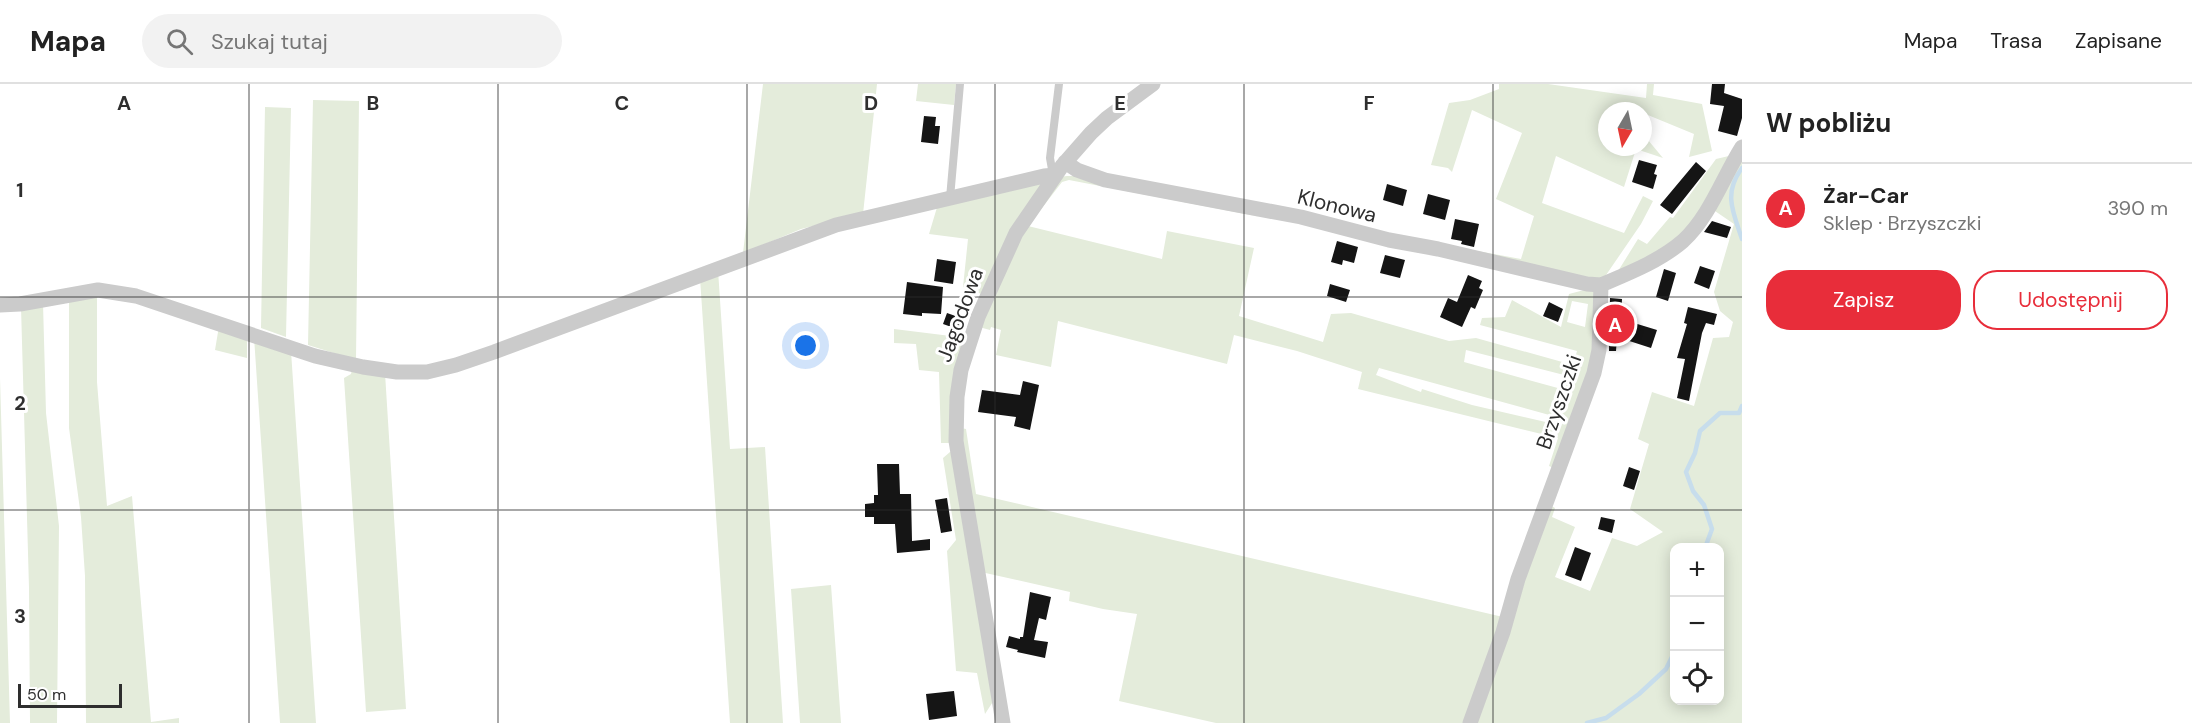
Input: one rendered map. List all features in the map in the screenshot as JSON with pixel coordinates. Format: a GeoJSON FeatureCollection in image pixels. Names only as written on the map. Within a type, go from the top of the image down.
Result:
{"type":"FeatureCollection","features":[{"type":"Feature","properties":{"kind":"street","name":"Jagodowa"},"geometry":{"type":"LineString","coordinates":[[1004,723],[956,441],[957,397],[961,370],[983,305],[1016,233],[1054,175],[1107,118],[1153,84]]}},
{"type":"Feature","properties":{"kind":"street"},"geometry":{"type":"LineString","coordinates":[[1601,285],[1642,266],[1684,240],[1708,208],[1742,147]]}},
{"type":"Feature","properties":{"kind":"street","name":"Klonowa"},"geometry":{"type":"LineString","coordinates":[[1065,162],[1077,170],[1105,180],[1300,217],[1587,284],[1601,285]]}},
{"type":"Feature","properties":{"kind":"street"},"geometry":{"type":"LineString","coordinates":[[0,305],[20,304],[98,291],[136,296],[315,356],[385,370],[427,372],[494,352],[836,225],[1054,175]]}},
{"type":"Feature","properties":{"kind":"street","name":"Brzyszczki"},"geometry":{"type":"LineString","coordinates":[[1470,723],[1503,632],[1518,579],[1594,373],[1599,350],[1601,285]]}},
{"type":"Feature","properties":{"kind":"lane"},"geometry":{"type":"LineString","coordinates":[[950,198],[960,84]]}},
{"type":"Feature","properties":{"kind":"lane"},"geometry":{"type":"LineString","coordinates":[[1054,175],[1050,158],[1059,84]]}},
{"type":"Feature","properties":{"kind":"green space"},"geometry":{"type":"Polygon","coordinates":[[[763,84],[877,84],[863,214],[801,229],[743,253],[763,84]]]}},
{"type":"Feature","properties":{"kind":"green space"},"geometry":{"type":"Polygon","coordinates":[[[918,84],[956,84],[954,105],[916,101],[918,84]]]}},
{"type":"Feature","properties":{"kind":"green space"},"geometry":{"type":"Polygon","coordinates":[[[1499,84],[1548,84],[1646,98],[1647,84],[1654,84],[1653,95],[1702,104],[1712,151],[1689,157],[1694,134],[1652,117],[1652,102],[1598,102],[1598,156],[1634,156],[1624,187],[1556,156],[1542,203],[1624,233],[1643,196],[1653,201],[1641,224],[1604,278],[1598,280],[1445,245],[1521,259],[1534,216],[1496,199],[1522,133],[1472,110],[1452,172],[1448,168],[1431,165],[1449,103],[1470,100],[1499,89],[1499,84]]]}},
{"type":"Feature","properties":{"kind":"green space"},"geometry":{"type":"Polygon","coordinates":[[[313,100],[359,101],[356,360],[308,345],[313,100]]]}},
{"type":"Feature","properties":{"kind":"green space"},"geometry":{"type":"Polygon","coordinates":[[[265,107],[291,108],[286,337],[261,328],[265,107]]]}},
{"type":"Feature","properties":{"kind":"green space"},"geometry":{"type":"Polygon","coordinates":[[[1652,145],[1663,158],[1652,154],[1652,145]]]}},
{"type":"Feature","properties":{"kind":"green space"},"geometry":{"type":"Polygon","coordinates":[[[1742,154],[1742,723],[1472,723],[1548,504],[1555,508],[1552,517],[1575,527],[1555,577],[1590,591],[1612,538],[1637,546],[1663,532],[1630,509],[1649,444],[1638,439],[1652,392],[1694,406],[1713,338],[1729,337],[1733,322],[1720,311],[1714,292],[1734,224],[1712,209],[1742,154]]]}},
{"type":"Feature","properties":{"kind":"green space"},"geometry":{"type":"Polygon","coordinates":[[[1733,155],[1716,186],[1682,234],[1659,252],[1615,276],[1638,239],[1647,244],[1670,217],[1673,218],[1716,159],[1733,155]]]}},
{"type":"Feature","properties":{"kind":"green space"},"geometry":{"type":"Polygon","coordinates":[[[1076,176],[1261,217],[1069,180],[1062,182],[1028,226],[1162,259],[1167,231],[1254,248],[1239,316],[1323,342],[1331,314],[1351,313],[1449,341],[1476,338],[1573,365],[1577,351],[1480,325],[1482,318],[1505,317],[1512,300],[1561,327],[1569,294],[1588,289],[1594,291],[1596,346],[1554,468],[1549,466],[1558,438],[1358,389],[1362,372],[1297,351],[1234,335],[1227,364],[1058,321],[1051,367],[996,355],[1001,330],[979,327],[1015,242],[1059,177],[1076,176]],[[1572,301],[1567,322],[1585,327],[1588,304],[1572,301]],[[1466,350],[1464,362],[1565,390],[1568,376],[1466,350]],[[1379,368],[1376,375],[1421,392],[1422,389],[1472,405],[1550,423],[1553,416],[1379,368]]]}},
{"type":"Feature","properties":{"kind":"green space"},"geometry":{"type":"Polygon","coordinates":[[[1042,179],[1045,184],[984,295],[963,287],[968,239],[929,234],[938,204],[1042,179]]]}},
{"type":"Feature","properties":{"kind":"green space"},"geometry":{"type":"Polygon","coordinates":[[[718,270],[730,449],[765,447],[783,723],[730,723],[700,278],[718,270]]]}},
{"type":"Feature","properties":{"kind":"green space"},"geometry":{"type":"Polygon","coordinates":[[[97,293],[97,382],[107,506],[132,496],[151,722],[179,718],[179,723],[86,723],[85,576],[81,517],[69,428],[69,297],[97,293]]]}},
{"type":"Feature","properties":{"kind":"green space"},"geometry":{"type":"Polygon","coordinates":[[[43,303],[46,413],[59,526],[57,723],[30,723],[29,588],[21,307],[43,303]]]}},
{"type":"Feature","properties":{"kind":"green space"},"geometry":{"type":"Polygon","coordinates":[[[219,326],[247,335],[247,358],[215,350],[219,326]]]}},
{"type":"Feature","properties":{"kind":"green space"},"geometry":{"type":"Polygon","coordinates":[[[894,329],[967,338],[950,443],[941,443],[939,372],[919,370],[916,344],[894,343],[894,329]]]}},
{"type":"Feature","properties":{"kind":"green space"},"geometry":{"type":"Polygon","coordinates":[[[254,337],[291,351],[316,723],[280,723],[254,337]]]}},
{"type":"Feature","properties":{"kind":"green space"},"geometry":{"type":"Polygon","coordinates":[[[352,368],[385,373],[406,709],[366,712],[344,378],[351,374],[352,368]]]}},
{"type":"Feature","properties":{"kind":"green space"},"geometry":{"type":"Polygon","coordinates":[[[0,378],[10,723],[0,723],[0,378]]]}},
{"type":"Feature","properties":{"kind":"green space"},"geometry":{"type":"Polygon","coordinates":[[[961,428],[966,429],[976,494],[1503,617],[1466,723],[1216,723],[1119,701],[1137,614],[1069,601],[1070,592],[981,572],[959,439],[961,428]]]}},
{"type":"Feature","properties":{"kind":"green space"},"geometry":{"type":"Polygon","coordinates":[[[952,452],[994,700],[985,714],[977,673],[956,671],[947,551],[956,540],[943,458],[952,452]]]}},
{"type":"Feature","properties":{"kind":"green space"},"geometry":{"type":"Polygon","coordinates":[[[831,585],[841,723],[800,723],[791,589],[831,585]]]}},
{"type":"Feature","properties":{"kind":"building"},"geometry":{"type":"Polygon","coordinates":[[[1712,84],[1725,84],[1724,93],[1742,99],[1742,118],[1737,136],[1718,131],[1724,106],[1710,104],[1712,84]]]}},
{"type":"Feature","properties":{"kind":"building"},"geometry":{"type":"Polygon","coordinates":[[[924,116],[936,117],[935,126],[940,126],[938,144],[921,142],[924,116]]]}},
{"type":"Feature","properties":{"kind":"building"},"geometry":{"type":"Polygon","coordinates":[[[1639,160],[1657,165],[1653,189],[1632,182],[1639,160]]]}},
{"type":"Feature","properties":{"kind":"building"},"geometry":{"type":"Polygon","coordinates":[[[1696,162],[1706,171],[1672,214],[1660,205],[1696,162]]]}},
{"type":"Feature","properties":{"kind":"building"},"geometry":{"type":"Polygon","coordinates":[[[1387,184],[1407,190],[1403,206],[1383,200],[1387,184]]]}},
{"type":"Feature","properties":{"kind":"building"},"geometry":{"type":"Polygon","coordinates":[[[1428,194],[1450,200],[1445,220],[1423,214],[1428,194]]]}},
{"type":"Feature","properties":{"kind":"building"},"geometry":{"type":"Polygon","coordinates":[[[1455,219],[1479,224],[1474,247],[1451,239],[1455,219]]]}},
{"type":"Feature","properties":{"kind":"building"},"geometry":{"type":"Polygon","coordinates":[[[1712,221],[1731,227],[1727,238],[1704,232],[1712,221]]]}},
{"type":"Feature","properties":{"kind":"building"},"geometry":{"type":"Polygon","coordinates":[[[1337,241],[1358,247],[1354,263],[1343,260],[1342,265],[1331,262],[1337,241]]]}},
{"type":"Feature","properties":{"kind":"building"},"geometry":{"type":"Polygon","coordinates":[[[1385,255],[1405,260],[1400,278],[1380,273],[1385,255]]]}},
{"type":"Feature","properties":{"kind":"building"},"geometry":{"type":"Polygon","coordinates":[[[937,259],[956,262],[953,284],[934,281],[937,259]]]}},
{"type":"Feature","properties":{"kind":"building"},"geometry":{"type":"Polygon","coordinates":[[[1700,266],[1715,271],[1709,289],[1694,283],[1700,266]]]}},
{"type":"Feature","properties":{"kind":"building"},"geometry":{"type":"Polygon","coordinates":[[[1664,269],[1676,273],[1668,301],[1656,297],[1664,269]]]}},
{"type":"Feature","properties":{"kind":"building"},"geometry":{"type":"Polygon","coordinates":[[[1468,275],[1482,281],[1479,288],[1483,290],[1475,309],[1471,307],[1462,327],[1440,317],[1448,298],[1457,302],[1468,275]]]}},
{"type":"Feature","properties":{"kind":"building"},"geometry":{"type":"Polygon","coordinates":[[[907,282],[943,287],[941,314],[922,313],[922,316],[903,314],[907,282]]]}},
{"type":"Feature","properties":{"kind":"building"},"geometry":{"type":"Polygon","coordinates":[[[1330,284],[1350,290],[1346,302],[1327,296],[1330,284]]]}},
{"type":"Feature","properties":{"kind":"building"},"geometry":{"type":"Polygon","coordinates":[[[1610,298],[1622,299],[1621,319],[1657,330],[1651,348],[1617,337],[1616,351],[1609,351],[1610,298]]]}},
{"type":"Feature","properties":{"kind":"building"},"geometry":{"type":"Polygon","coordinates":[[[1549,302],[1563,309],[1558,322],[1543,316],[1549,302]]]}},
{"type":"Feature","properties":{"kind":"building"},"geometry":{"type":"Polygon","coordinates":[[[1688,307],[1717,314],[1714,325],[1706,323],[1702,333],[1689,401],[1677,398],[1685,359],[1677,358],[1687,324],[1684,323],[1688,307]]]}},
{"type":"Feature","properties":{"kind":"building"},"geometry":{"type":"Polygon","coordinates":[[[947,313],[964,319],[960,330],[943,324],[947,313]]]}},
{"type":"Feature","properties":{"kind":"building"},"geometry":{"type":"Polygon","coordinates":[[[1023,381],[1039,385],[1030,430],[1014,426],[1016,417],[978,412],[982,390],[1020,395],[1023,381]]]}},
{"type":"Feature","properties":{"kind":"building"},"geometry":{"type":"Polygon","coordinates":[[[877,464],[899,464],[900,494],[911,494],[912,541],[930,539],[930,550],[897,553],[895,524],[874,524],[874,517],[865,517],[865,504],[874,503],[874,495],[878,495],[877,464]]]}},
{"type":"Feature","properties":{"kind":"building"},"geometry":{"type":"Polygon","coordinates":[[[1629,467],[1640,471],[1634,490],[1623,486],[1629,467]]]}},
{"type":"Feature","properties":{"kind":"building"},"geometry":{"type":"Polygon","coordinates":[[[947,498],[952,531],[941,533],[935,500],[947,498]]]}},
{"type":"Feature","properties":{"kind":"building"},"geometry":{"type":"Polygon","coordinates":[[[1601,517],[1615,520],[1612,533],[1598,529],[1601,517]]]}},
{"type":"Feature","properties":{"kind":"building"},"geometry":{"type":"Polygon","coordinates":[[[1575,547],[1591,553],[1581,581],[1565,575],[1575,547]]]}},
{"type":"Feature","properties":{"kind":"building"},"geometry":{"type":"Polygon","coordinates":[[[1030,592],[1051,597],[1046,620],[1039,618],[1034,640],[1048,642],[1045,658],[1017,652],[1018,650],[1006,647],[1009,636],[1020,639],[1023,637],[1030,592]]]}},
{"type":"Feature","properties":{"kind":"building"},"geometry":{"type":"Polygon","coordinates":[[[954,691],[957,716],[929,720],[926,694],[954,691]]]}},
{"type":"Feature","properties":{"kind":"waterway"},"geometry":{"type":"LineString","coordinates":[[1742,168],[1736,177],[1731,194],[1733,211],[1742,239]]}},
{"type":"Feature","properties":{"kind":"waterway"},"geometry":{"type":"LineString","coordinates":[[1707,543],[1712,529],[1704,505],[1693,491],[1686,472],[1695,453],[1700,431],[1720,413],[1739,413],[1742,406]]}},
{"type":"Feature","properties":{"kind":"waterway"},"geometry":{"type":"LineString","coordinates":[[1587,723],[1606,718],[1639,694],[1666,669],[1674,651]]}},
{"type":"Feature","properties":{"kind":"place","name":"Żar-Car"},"geometry":{"type":"Point","coordinates":[1615,324]}}]}
